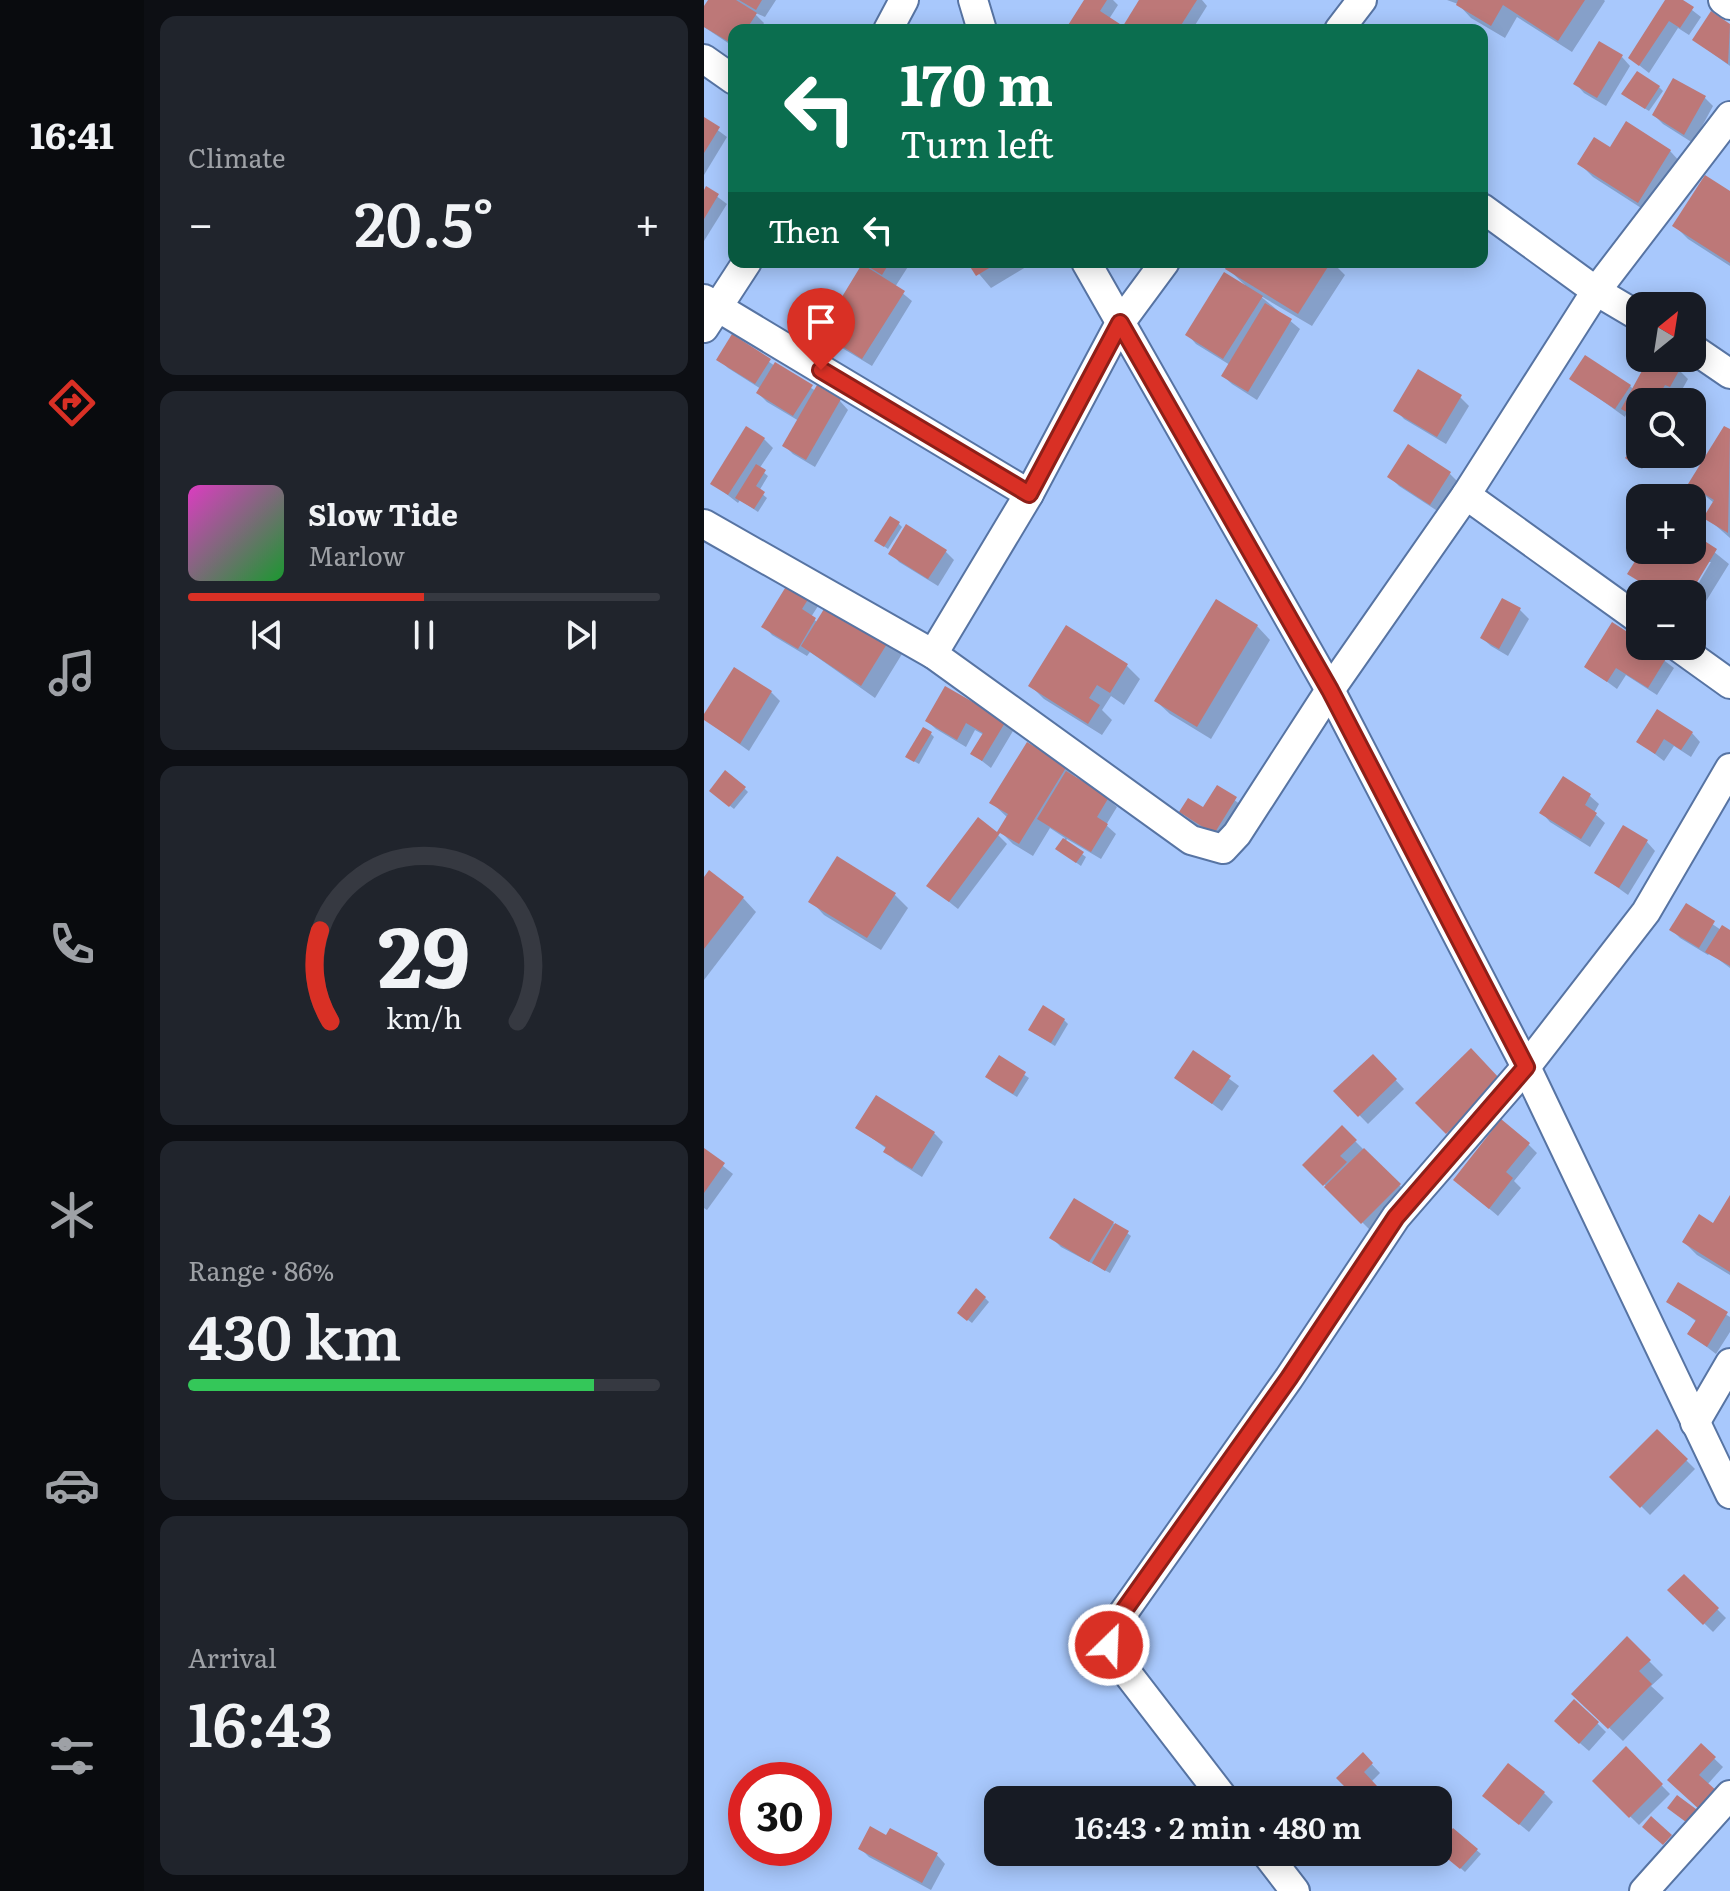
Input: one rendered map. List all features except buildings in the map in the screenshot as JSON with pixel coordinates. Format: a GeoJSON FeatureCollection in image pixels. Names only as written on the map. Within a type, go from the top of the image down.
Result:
{"type":"FeatureCollection","features":[{"type":"Feature","properties":{"kind":"street"},"geometry":{"type":"LineString","coordinates":[[891,24],[904,0]]}},
{"type":"Feature","properties":{"kind":"street"},"geometry":{"type":"LineString","coordinates":[[973,0],[980,24]]}},
{"type":"Feature","properties":{"kind":"street"},"geometry":{"type":"LineString","coordinates":[[1344,24],[1362,0]]}},
{"type":"Feature","properties":{"kind":"street"},"geometry":{"type":"LineString","coordinates":[[1723,0],[1730,5]]}},
{"type":"Feature","properties":{"kind":"street"},"geometry":{"type":"LineString","coordinates":[[704,59],[728,76]]}},
{"type":"Feature","properties":{"kind":"street"},"geometry":{"type":"LineString","coordinates":[[704,524],[933,654],[1191,840],[1223,849],[1237,834],[1330,690],[1466,495],[1596,291],[1730,116]]}},
{"type":"Feature","properties":{"kind":"street"},"geometry":{"type":"LineString","coordinates":[[1488,212],[1596,291],[1626,309]]}},
{"type":"Feature","properties":{"kind":"street"},"geometry":{"type":"LineString","coordinates":[[742,268],[708,312],[1029,494]]}},
{"type":"Feature","properties":{"kind":"street"},"geometry":{"type":"LineString","coordinates":[[1089,268],[1330,690],[1526,1067],[1730,1494]]}},
{"type":"Feature","properties":{"kind":"street"},"geometry":{"type":"LineString","coordinates":[[933,654],[1029,494],[1120,323],[1161,268]]}},
{"type":"Feature","properties":{"kind":"street"},"geometry":{"type":"LineString","coordinates":[[1706,358],[1730,374]]}},
{"type":"Feature","properties":{"kind":"street"},"geometry":{"type":"LineString","coordinates":[[1466,495],[1626,610]]}},
{"type":"Feature","properties":{"kind":"street"},"geometry":{"type":"LineString","coordinates":[[1697,660],[1730,684]]}},
{"type":"Feature","properties":{"kind":"street"},"geometry":{"type":"LineString","coordinates":[[1214,1786],[1111,1652],[1110,1638],[1114,1626],[1289,1378],[1396,1217],[1526,1067],[1646,912],[1730,768]]}},
{"type":"Feature","properties":{"kind":"street"},"geometry":{"type":"LineString","coordinates":[[1695,1423],[1730,1363]]}},
{"type":"Feature","properties":{"kind":"street"},"geometry":{"type":"LineString","coordinates":[[1644,1891],[1730,1795]]}},
{"type":"Feature","properties":{"kind":"street"},"geometry":{"type":"LineString","coordinates":[[1276,1866],[1295,1891]]}},
{"type":"Feature","properties":{"kind":"route"},"geometry":{"type":"LineString","coordinates":[[821,370],[1029,494],[1120,323],[1330,690],[1526,1067],[1396,1217],[1289,1378],[1125,1609],[1114,1626],[1109,1645]]}}]}
